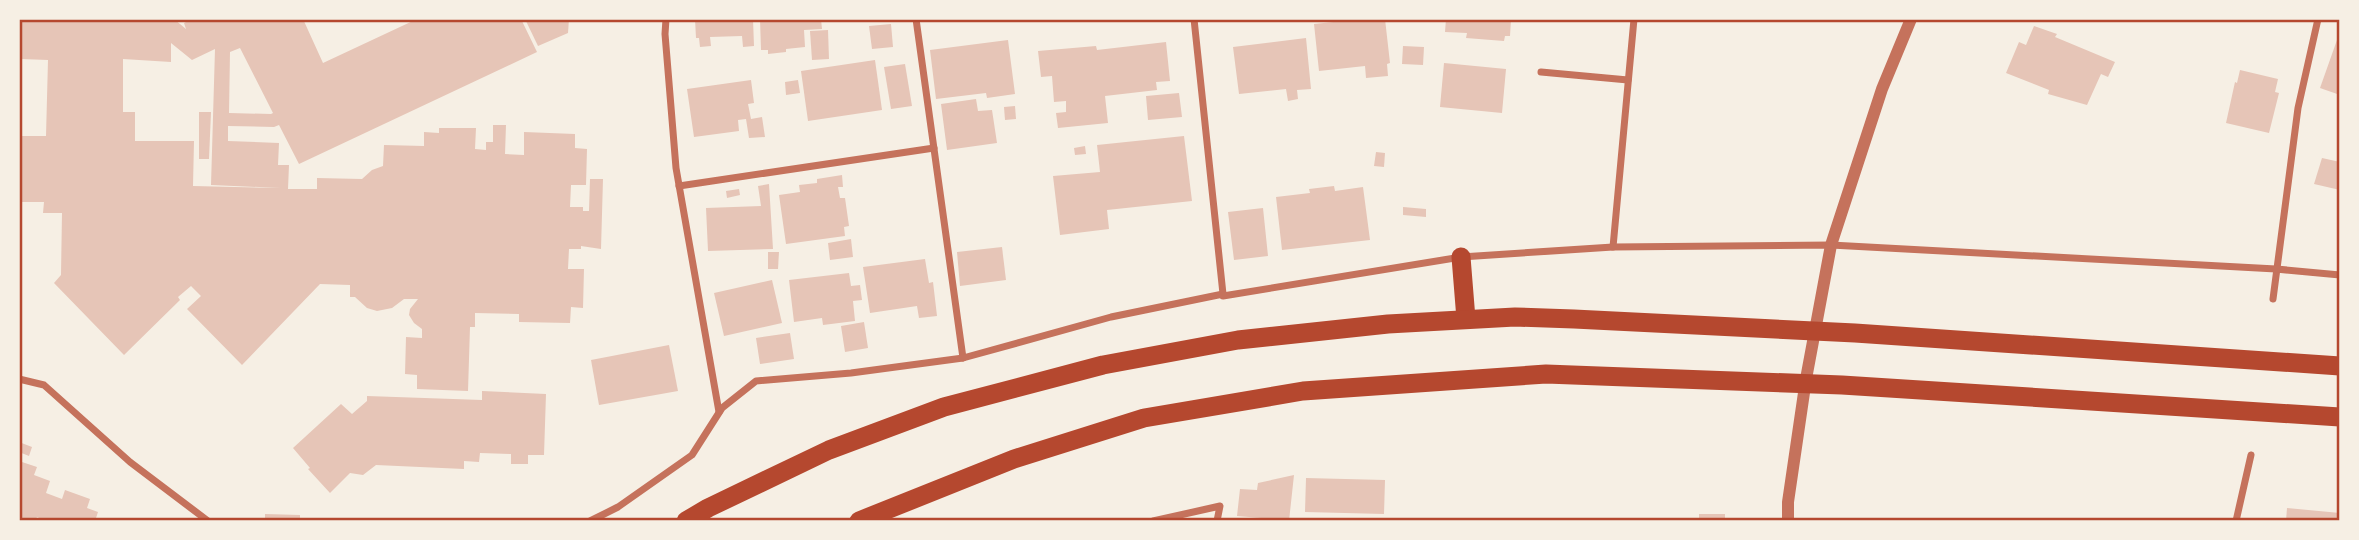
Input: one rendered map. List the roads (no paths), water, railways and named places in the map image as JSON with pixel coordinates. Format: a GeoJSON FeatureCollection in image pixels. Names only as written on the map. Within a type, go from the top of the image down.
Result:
{"type":"FeatureCollection","features":[{"type":"Feature","properties":{"kind":"highway"},"geometry":{"type":"LineString","coordinates":[[1461,257],[1466,320]]}},
{"type":"Feature","properties":{"kind":"highway"},"geometry":{"type":"LineString","coordinates":[[686,521],[829,450],[944,407],[1103,365],[1238,340],[1388,324],[1516,317],[1776,328],[2340,366]]}},
{"type":"Feature","properties":{"kind":"highway"},"geometry":{"type":"LineString","coordinates":[[859,521],[1014,459],[1144,418],[1303,391],[1546,374],[1842,384],[2340,417]]}},
{"type":"Feature","properties":{"kind":"street"},"geometry":{"type":"LineString","coordinates":[[666,19],[667,61],[680,186],[719,412]]}},
{"type":"Feature","properties":{"kind":"street"},"geometry":{"type":"LineString","coordinates":[[916,19],[963,358]]}},
{"type":"Feature","properties":{"kind":"street"},"geometry":{"type":"LineString","coordinates":[[1194,19],[1223,294]]}},
{"type":"Feature","properties":{"kind":"street"},"geometry":{"type":"LineString","coordinates":[[1613,247],[1634,19]]}},
{"type":"Feature","properties":{"kind":"street"},"geometry":{"type":"LineString","coordinates":[[1788,521],[1788,502],[1806,379],[1831,245],[1882,89],[1911,19]]}},
{"type":"Feature","properties":{"kind":"street"},"geometry":{"type":"LineString","coordinates":[[2273,299],[2298,108],[2318,19]]}},
{"type":"Feature","properties":{"kind":"street"},"geometry":{"type":"LineString","coordinates":[[1541,72],[1628,80]]}},
{"type":"Feature","properties":{"kind":"street"},"geometry":{"type":"LineString","coordinates":[[680,186],[934,148]]}},
{"type":"Feature","properties":{"kind":"street"},"geometry":{"type":"LineString","coordinates":[[590,521],[618,507],[692,455],[722,408],[756,381],[851,373],[963,358],[1111,317],[1223,294],[1461,257],[1613,247],[1831,245],[2276,269],[2340,275]]}},
{"type":"Feature","properties":{"kind":"street"},"geometry":{"type":"LineString","coordinates":[[19,379],[44,384],[130,462],[208,521]]}},
{"type":"Feature","properties":{"kind":"street"},"geometry":{"type":"LineString","coordinates":[[2236,521],[2250,455]]}},
{"type":"Feature","properties":{"kind":"street"},"geometry":{"type":"LineString","coordinates":[[1153,521],[1220,506],[1217,521]]}}]}
